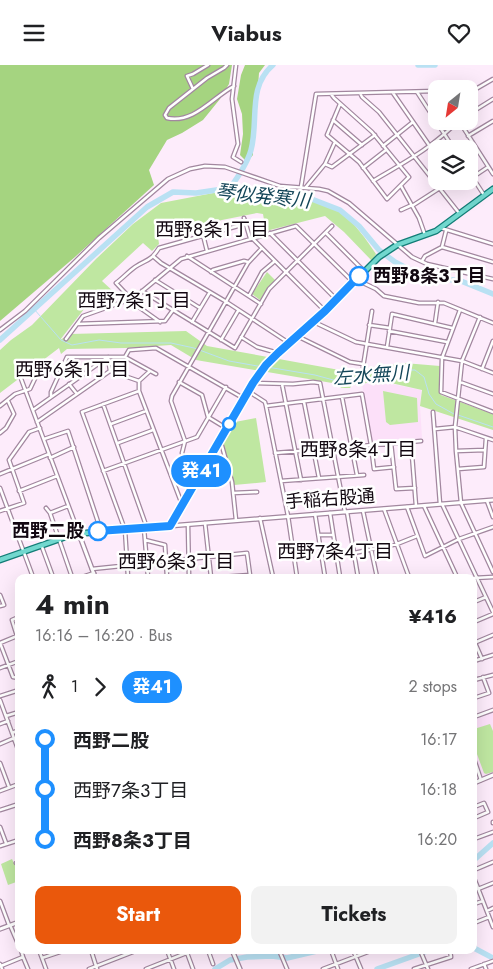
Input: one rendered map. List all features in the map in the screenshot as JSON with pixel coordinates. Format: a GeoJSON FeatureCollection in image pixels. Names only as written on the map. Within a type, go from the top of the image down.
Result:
{"type":"FeatureCollection","features":[{"type":"Feature","properties":{"kind":"main road"},"geometry":{"type":"LineString","coordinates":[[0,559],[79,534],[170,526],[248,391],[265,367],[278,353],[325,311],[379,257],[397,245],[426,236],[441,228],[493,189]]}},
{"type":"Feature","properties":{"kind":"street"},"geometry":{"type":"LineString","coordinates":[[193,89],[187,76],[208,65]]}},
{"type":"Feature","properties":{"kind":"street"},"geometry":{"type":"LineString","coordinates":[[226,65],[169,107],[166,115],[167,118],[182,118],[199,111],[213,102],[224,91],[234,86]]}},
{"type":"Feature","properties":{"kind":"street"},"geometry":{"type":"LineString","coordinates":[[236,65],[232,99],[238,144],[233,157],[241,162]]}},
{"type":"Feature","properties":{"kind":"street"},"geometry":{"type":"LineString","coordinates":[[478,88],[493,79]]}},
{"type":"Feature","properties":{"kind":"street"},"geometry":{"type":"LineString","coordinates":[[304,187],[316,94],[428,91]]}},
{"type":"Feature","properties":{"kind":"street"},"geometry":{"type":"LineString","coordinates":[[417,92],[448,140]]}},
{"type":"Feature","properties":{"kind":"street"},"geometry":{"type":"LineString","coordinates":[[360,93],[379,112],[428,174]]}},
{"type":"Feature","properties":{"kind":"street"},"geometry":{"type":"LineString","coordinates":[[393,93],[428,145]]}},
{"type":"Feature","properties":{"kind":"street"},"geometry":{"type":"LineString","coordinates":[[331,94],[374,135],[409,177],[387,199],[350,154],[327,135],[340,104]]}},
{"type":"Feature","properties":{"kind":"street"},"geometry":{"type":"LineString","coordinates":[[478,108],[493,99]]}},
{"type":"Feature","properties":{"kind":"street"},"geometry":{"type":"LineString","coordinates":[[333,120],[362,145]]}},
{"type":"Feature","properties":{"kind":"street"},"geometry":{"type":"LineString","coordinates":[[468,136],[493,121]]}},
{"type":"Feature","properties":{"kind":"street"},"geometry":{"type":"LineString","coordinates":[[383,146],[413,122]]}},
{"type":"Feature","properties":{"kind":"street"},"geometry":{"type":"LineString","coordinates":[[438,140],[450,130]]}},
{"type":"Feature","properties":{"kind":"street"},"geometry":{"type":"LineString","coordinates":[[464,130],[493,174]]}},
{"type":"Feature","properties":{"kind":"street"},"geometry":{"type":"LineString","coordinates":[[325,164],[332,167],[374,135]]}},
{"type":"Feature","properties":{"kind":"street"},"geometry":{"type":"LineString","coordinates":[[304,187],[325,164],[335,142]]}},
{"type":"Feature","properties":{"kind":"street"},"geometry":{"type":"LineString","coordinates":[[373,181],[428,148]]}},
{"type":"Feature","properties":{"kind":"street"},"geometry":{"type":"LineString","coordinates":[[363,168],[386,150]]}},
{"type":"Feature","properties":{"kind":"street"},"geometry":{"type":"LineString","coordinates":[[0,330],[25,311],[99,238],[168,179],[183,171],[199,167],[216,166],[234,169],[271,184],[328,191],[341,198],[412,257],[492,279],[493,273]]}},
{"type":"Feature","properties":{"kind":"street"},"geometry":{"type":"LineString","coordinates":[[478,174],[489,167]]}},
{"type":"Feature","properties":{"kind":"street"},"geometry":{"type":"LineString","coordinates":[[401,185],[420,218],[426,236]]}},
{"type":"Feature","properties":{"kind":"street"},"geometry":{"type":"LineString","coordinates":[[478,185],[484,195]]}},
{"type":"Feature","properties":{"kind":"street"},"geometry":{"type":"LineString","coordinates":[[402,210],[437,190]]}},
{"type":"Feature","properties":{"kind":"street"},"geometry":{"type":"LineString","coordinates":[[442,190],[460,214]]}},
{"type":"Feature","properties":{"kind":"street"},"geometry":{"type":"LineString","coordinates":[[244,218],[251,238],[325,311]]}},
{"type":"Feature","properties":{"kind":"street"},"geometry":{"type":"LineString","coordinates":[[160,322],[130,299],[116,283],[137,266],[154,256],[160,248],[245,224]]}},
{"type":"Feature","properties":{"kind":"street"},"geometry":{"type":"LineString","coordinates":[[66,339],[83,316],[130,299],[187,256],[296,226],[355,281],[376,289],[384,296],[419,303],[444,303],[493,323]]}},
{"type":"Feature","properties":{"kind":"street"},"geometry":{"type":"LineString","coordinates":[[142,291],[235,348],[269,289],[332,226]]}},
{"type":"Feature","properties":{"kind":"street"},"geometry":{"type":"LineString","coordinates":[[441,228],[493,244]]}},
{"type":"Feature","properties":{"kind":"street"},"geometry":{"type":"LineString","coordinates":[[442,247],[446,231]]}},
{"type":"Feature","properties":{"kind":"street"},"geometry":{"type":"LineString","coordinates":[[270,233],[336,299]]}},
{"type":"Feature","properties":{"kind":"street"},"geometry":{"type":"LineString","coordinates":[[326,233],[364,271]]}},
{"type":"Feature","properties":{"kind":"street"},"geometry":{"type":"LineString","coordinates":[[203,235],[207,251]]}},
{"type":"Feature","properties":{"kind":"street"},"geometry":{"type":"LineString","coordinates":[[422,261],[425,256],[442,247],[493,262]]}},
{"type":"Feature","properties":{"kind":"street"},"geometry":{"type":"LineString","coordinates":[[195,482],[191,480],[182,453],[185,441],[171,401],[172,396],[248,262],[262,248]]}},
{"type":"Feature","properties":{"kind":"street"},"geometry":{"type":"LineString","coordinates":[[154,256],[169,269],[225,301],[289,343]]}},
{"type":"Feature","properties":{"kind":"street"},"geometry":{"type":"LineString","coordinates":[[187,256],[261,304]]}},
{"type":"Feature","properties":{"kind":"street"},"geometry":{"type":"LineString","coordinates":[[211,272],[244,261],[248,262]]}},
{"type":"Feature","properties":{"kind":"street"},"geometry":{"type":"LineString","coordinates":[[249,296],[262,273],[275,261]]}},
{"type":"Feature","properties":{"kind":"street"},"geometry":{"type":"LineString","coordinates":[[155,280],[200,308]]}},
{"type":"Feature","properties":{"kind":"street"},"geometry":{"type":"LineString","coordinates":[[192,322],[210,292]]}},
{"type":"Feature","properties":{"kind":"street"},"geometry":{"type":"LineString","coordinates":[[435,323],[438,302]]}},
{"type":"Feature","properties":{"kind":"street"},"geometry":{"type":"LineString","coordinates":[[77,324],[160,322],[165,321],[172,310]]}},
{"type":"Feature","properties":{"kind":"street"},"geometry":{"type":"LineString","coordinates":[[460,310],[442,358],[441,392],[493,412]]}},
{"type":"Feature","properties":{"kind":"street"},"geometry":{"type":"LineString","coordinates":[[221,340],[238,311]]}},
{"type":"Feature","properties":{"kind":"street"},"geometry":{"type":"LineString","coordinates":[[297,336],[350,362],[363,365],[372,311]]}},
{"type":"Feature","properties":{"kind":"street"},"geometry":{"type":"LineString","coordinates":[[387,347],[392,314],[452,328]]}},
{"type":"Feature","properties":{"kind":"street"},"geometry":{"type":"LineString","coordinates":[[480,317],[462,361],[455,427],[456,451],[461,503],[493,572]]}},
{"type":"Feature","properties":{"kind":"street"},"geometry":{"type":"LineString","coordinates":[[313,322],[356,342],[462,361],[493,373]]}},
{"type":"Feature","properties":{"kind":"street"},"geometry":{"type":"LineString","coordinates":[[369,325],[447,342]]}},
{"type":"Feature","properties":{"kind":"street"},"geometry":{"type":"LineString","coordinates":[[241,337],[257,347],[278,353]]}},
{"type":"Feature","properties":{"kind":"street"},"geometry":{"type":"LineString","coordinates":[[482,369],[493,341]]}},
{"type":"Feature","properties":{"kind":"street"},"geometry":{"type":"LineString","coordinates":[[125,357],[129,350],[156,349],[244,398]]}},
{"type":"Feature","properties":{"kind":"street"},"geometry":{"type":"LineString","coordinates":[[51,397],[51,392],[67,357],[125,357],[156,374]]}},
{"type":"Feature","properties":{"kind":"street"},"geometry":{"type":"LineString","coordinates":[[108,357],[110,371]]}},
{"type":"Feature","properties":{"kind":"street"},"geometry":{"type":"LineString","coordinates":[[33,410],[108,357]]}},
{"type":"Feature","properties":{"kind":"street"},"geometry":{"type":"LineString","coordinates":[[0,406],[15,394],[30,389],[41,366]]}},
{"type":"Feature","properties":{"kind":"street"},"geometry":{"type":"LineString","coordinates":[[110,371],[139,381]]}},
{"type":"Feature","properties":{"kind":"street"},"geometry":{"type":"LineString","coordinates":[[37,422],[110,371]]}},
{"type":"Feature","properties":{"kind":"street"},"geometry":{"type":"LineString","coordinates":[[150,371],[139,381],[139,391],[180,499],[183,502]]}},
{"type":"Feature","properties":{"kind":"street"},"geometry":{"type":"LineString","coordinates":[[20,376],[94,574]]}},
{"type":"Feature","properties":{"kind":"street"},"geometry":{"type":"LineString","coordinates":[[179,382],[202,395],[208,417],[226,428]]}},
{"type":"Feature","properties":{"kind":"street"},"geometry":{"type":"LineString","coordinates":[[460,382],[493,394]]}},
{"type":"Feature","properties":{"kind":"street"},"geometry":{"type":"LineString","coordinates":[[253,383],[320,383],[358,574]]}},
{"type":"Feature","properties":{"kind":"street"},"geometry":{"type":"LineString","coordinates":[[69,384],[77,395]]}},
{"type":"Feature","properties":{"kind":"street"},"geometry":{"type":"LineString","coordinates":[[282,384],[300,480]]}},
{"type":"Feature","properties":{"kind":"street"},"geometry":{"type":"LineString","coordinates":[[103,471],[196,437],[226,387]]}},
{"type":"Feature","properties":{"kind":"street"},"geometry":{"type":"LineString","coordinates":[[128,574],[125,530],[82,412],[139,391]]}},
{"type":"Feature","properties":{"kind":"street"},"geometry":{"type":"LineString","coordinates":[[248,391],[265,401],[288,516],[297,574]]}},
{"type":"Feature","properties":{"kind":"street"},"geometry":{"type":"LineString","coordinates":[[266,406],[362,394],[374,469],[394,467]]}},
{"type":"Feature","properties":{"kind":"street"},"geometry":{"type":"LineString","coordinates":[[342,397],[357,475]]}},
{"type":"Feature","properties":{"kind":"street"},"geometry":{"type":"LineString","coordinates":[[0,433],[6,428],[14,414],[8,400]]}},
{"type":"Feature","properties":{"kind":"street"},"geometry":{"type":"LineString","coordinates":[[304,402],[319,478]]}},
{"type":"Feature","properties":{"kind":"street"},"geometry":{"type":"LineString","coordinates":[[103,404],[125,462],[146,528],[148,574]]}},
{"type":"Feature","properties":{"kind":"street"},"geometry":{"type":"LineString","coordinates":[[110,424],[146,411]]}},
{"type":"Feature","properties":{"kind":"street"},"geometry":{"type":"LineString","coordinates":[[434,412],[441,504],[459,539],[473,574]]}},
{"type":"Feature","properties":{"kind":"street"},"geometry":{"type":"LineString","coordinates":[[435,429],[455,427],[493,440]]}},
{"type":"Feature","properties":{"kind":"street"},"geometry":{"type":"LineString","coordinates":[[0,511],[24,503],[9,460],[28,432],[40,428]]}},
{"type":"Feature","properties":{"kind":"street"},"geometry":{"type":"LineString","coordinates":[[118,443],[153,430]]}},
{"type":"Feature","properties":{"kind":"street"},"geometry":{"type":"LineString","coordinates":[[44,439],[68,431],[101,531]]}},
{"type":"Feature","properties":{"kind":"street"},"geometry":{"type":"LineString","coordinates":[[458,469],[484,467],[486,437]]}},
{"type":"Feature","properties":{"kind":"street"},"geometry":{"type":"LineString","coordinates":[[219,441],[232,482],[236,520]]}},
{"type":"Feature","properties":{"kind":"street"},"geometry":{"type":"LineString","coordinates":[[276,453],[421,441]]}},
{"type":"Feature","properties":{"kind":"street"},"geometry":{"type":"LineString","coordinates":[[411,442],[416,506]]}},
{"type":"Feature","properties":{"kind":"street"},"geometry":{"type":"LineString","coordinates":[[391,443],[396,489],[415,488]]}},
{"type":"Feature","properties":{"kind":"street"},"geometry":{"type":"LineString","coordinates":[[0,474],[74,447]]}},
{"type":"Feature","properties":{"kind":"street"},"geometry":{"type":"LineString","coordinates":[[456,451],[485,450]]}},
{"type":"Feature","properties":{"kind":"street"},"geometry":{"type":"LineString","coordinates":[[281,481],[364,475]]}},
{"type":"Feature","properties":{"kind":"street"},"geometry":{"type":"LineString","coordinates":[[19,491],[57,476]]}},
{"type":"Feature","properties":{"kind":"street"},"geometry":{"type":"LineString","coordinates":[[0,489],[32,574]]}},
{"type":"Feature","properties":{"kind":"street"},"geometry":{"type":"LineString","coordinates":[[233,493],[257,491]]}},
{"type":"Feature","properties":{"kind":"street","name":"手稲右股通"},"geometry":{"type":"LineString","coordinates":[[170,526],[493,500]]}},
{"type":"Feature","properties":{"kind":"street"},"geometry":{"type":"LineString","coordinates":[[487,501],[493,517]]}},
{"type":"Feature","properties":{"kind":"street"},"geometry":{"type":"LineString","coordinates":[[50,513],[68,506]]}},
{"type":"Feature","properties":{"kind":"street"},"geometry":{"type":"LineString","coordinates":[[424,506],[456,574]]}},
{"type":"Feature","properties":{"kind":"street"},"geometry":{"type":"LineString","coordinates":[[407,507],[425,556],[459,539],[493,527]]}},
{"type":"Feature","properties":{"kind":"street"},"geometry":{"type":"LineString","coordinates":[[46,508],[50,513],[71,574]]}},
{"type":"Feature","properties":{"kind":"street"},"geometry":{"type":"LineString","coordinates":[[384,509],[407,574]]}},
{"type":"Feature","properties":{"kind":"street"},"geometry":{"type":"LineString","coordinates":[[363,511],[376,574]]}},
{"type":"Feature","properties":{"kind":"street"},"geometry":{"type":"LineString","coordinates":[[330,513],[340,574]]}},
{"type":"Feature","properties":{"kind":"street"},"geometry":{"type":"LineString","coordinates":[[315,514],[325,574]]}},
{"type":"Feature","properties":{"kind":"street"},"geometry":{"type":"LineString","coordinates":[[260,519],[272,574]]}},
{"type":"Feature","properties":{"kind":"street"},"geometry":{"type":"LineString","coordinates":[[204,523],[211,574]]}},
{"type":"Feature","properties":{"kind":"street"},"geometry":{"type":"LineString","coordinates":[[188,525],[189,574]]}},
{"type":"Feature","properties":{"kind":"street"},"geometry":{"type":"LineString","coordinates":[[319,535],[333,535]]}},
{"type":"Feature","properties":{"kind":"street"},"geometry":{"type":"LineString","coordinates":[[354,553],[397,544],[417,536]]}},
{"type":"Feature","properties":{"kind":"street"},"geometry":{"type":"LineString","coordinates":[[145,540],[165,545],[168,574]]}},
{"type":"Feature","properties":{"kind":"street"},"geometry":{"type":"LineString","coordinates":[[41,545],[52,574]]}},
{"type":"Feature","properties":{"kind":"street"},"geometry":{"type":"LineString","coordinates":[[92,569],[247,553],[251,574]]}},
{"type":"Feature","properties":{"kind":"street"},"geometry":{"type":"LineString","coordinates":[[477,578],[493,577]]}},
{"type":"Feature","properties":{"kind":"street"},"geometry":{"type":"LineString","coordinates":[[477,581],[493,613],[477,621]]}},
{"type":"Feature","properties":{"kind":"street"},"geometry":{"type":"LineString","coordinates":[[0,595],[4,605],[0,606]]}},
{"type":"Feature","properties":{"kind":"street"},"geometry":{"type":"LineString","coordinates":[[477,601],[486,597]]}},
{"type":"Feature","properties":{"kind":"street"},"geometry":{"type":"LineString","coordinates":[[477,642],[493,635]]}},
{"type":"Feature","properties":{"kind":"street"},"geometry":{"type":"LineString","coordinates":[[15,637],[0,643],[13,677],[15,677]]}},
{"type":"Feature","properties":{"kind":"street"},"geometry":{"type":"LineString","coordinates":[[477,649],[482,659]]}},
{"type":"Feature","properties":{"kind":"street"},"geometry":{"type":"LineString","coordinates":[[477,660],[493,655]]}},
{"type":"Feature","properties":{"kind":"street"},"geometry":{"type":"LineString","coordinates":[[0,668],[15,662]]}},
{"type":"Feature","properties":{"kind":"street"},"geometry":{"type":"LineString","coordinates":[[477,679],[493,675]]}},
{"type":"Feature","properties":{"kind":"street"},"geometry":{"type":"LineString","coordinates":[[477,697],[489,693],[484,677]]}},
{"type":"Feature","properties":{"kind":"street"},"geometry":{"type":"LineString","coordinates":[[0,744],[14,738],[0,700],[15,692]]}},
{"type":"Feature","properties":{"kind":"street"},"geometry":{"type":"LineString","coordinates":[[477,716],[493,710]]}},
{"type":"Feature","properties":{"kind":"street"},"geometry":{"type":"LineString","coordinates":[[6,716],[15,714]]}},
{"type":"Feature","properties":{"kind":"street"},"geometry":{"type":"LineString","coordinates":[[0,724],[8,721]]}},
{"type":"Feature","properties":{"kind":"street"},"geometry":{"type":"LineString","coordinates":[[0,763],[9,787]]}},
{"type":"Feature","properties":{"kind":"street"},"geometry":{"type":"LineString","coordinates":[[477,768],[481,780]]}},
{"type":"Feature","properties":{"kind":"street"},"geometry":{"type":"LineString","coordinates":[[477,782],[493,775]]}},
{"type":"Feature","properties":{"kind":"street"},"geometry":{"type":"LineString","coordinates":[[0,791],[15,785]]}},
{"type":"Feature","properties":{"kind":"street"},"geometry":{"type":"LineString","coordinates":[[477,806],[484,803],[488,812],[477,817]]}},
{"type":"Feature","properties":{"kind":"street"},"geometry":{"type":"LineString","coordinates":[[0,811],[15,805]]}},
{"type":"Feature","properties":{"kind":"street"},"geometry":{"type":"LineString","coordinates":[[0,828],[6,843]]}},
{"type":"Feature","properties":{"kind":"street"},"geometry":{"type":"LineString","coordinates":[[477,838],[493,832]]}},
{"type":"Feature","properties":{"kind":"street"},"geometry":{"type":"LineString","coordinates":[[0,846],[15,841]]}},
{"type":"Feature","properties":{"kind":"street"},"geometry":{"type":"LineString","coordinates":[[477,868],[493,862]]}},
{"type":"Feature","properties":{"kind":"street"},"geometry":{"type":"LineString","coordinates":[[493,883],[478,889],[493,925]]}},
{"type":"Feature","properties":{"kind":"street"},"geometry":{"type":"LineString","coordinates":[[0,901],[15,937]]}},
{"type":"Feature","properties":{"kind":"street"},"geometry":{"type":"LineString","coordinates":[[477,903],[483,901]]}},
{"type":"Feature","properties":{"kind":"street"},"geometry":{"type":"LineString","coordinates":[[487,911],[493,908]]}},
{"type":"Feature","properties":{"kind":"street"},"geometry":{"type":"LineString","coordinates":[[477,922],[489,917]]}},
{"type":"Feature","properties":{"kind":"street"},"geometry":{"type":"LineString","coordinates":[[0,929],[15,923]]}},
{"type":"Feature","properties":{"kind":"street"},"geometry":{"type":"LineString","coordinates":[[22,954],[28,969]]}},
{"type":"Feature","properties":{"kind":"street"},"geometry":{"type":"LineString","coordinates":[[40,954],[46,969]]}},
{"type":"Feature","properties":{"kind":"street"},"geometry":{"type":"LineString","coordinates":[[42,958],[51,954]]}},
{"type":"Feature","properties":{"kind":"street"},"geometry":{"type":"LineString","coordinates":[[92,954],[96,968]]}},
{"type":"Feature","properties":{"kind":"street"},"geometry":{"type":"LineString","coordinates":[[89,969],[96,968],[129,954]]}},
{"type":"Feature","properties":{"kind":"street"},"geometry":{"type":"LineString","coordinates":[[168,954],[174,969]]}},
{"type":"Feature","properties":{"kind":"street"},"geometry":{"type":"LineString","coordinates":[[146,969],[180,954]]}},
{"type":"Feature","properties":{"kind":"street"},"geometry":{"type":"LineString","coordinates":[[187,954],[193,969]]}},
{"type":"Feature","properties":{"kind":"street"},"geometry":{"type":"LineString","coordinates":[[209,954],[213,964]]}},
{"type":"Feature","properties":{"kind":"street"},"geometry":{"type":"LineString","coordinates":[[234,954],[240,969]]}},
{"type":"Feature","properties":{"kind":"street"},"geometry":{"type":"LineString","coordinates":[[281,954],[287,969]]}},
{"type":"Feature","properties":{"kind":"street"},"geometry":{"type":"LineString","coordinates":[[332,954],[338,969]]}},
{"type":"Feature","properties":{"kind":"street"},"geometry":{"type":"LineString","coordinates":[[355,954],[361,969]]}},
{"type":"Feature","properties":{"kind":"street"},"geometry":{"type":"LineString","coordinates":[[323,969],[363,954]]}},
{"type":"Feature","properties":{"kind":"street"},"geometry":{"type":"LineString","coordinates":[[422,954],[428,969]]}},
{"type":"Feature","properties":{"kind":"street"},"geometry":{"type":"LineString","coordinates":[[414,969],[451,957],[451,954]]}},
{"type":"Feature","properties":{"kind":"street"},"geometry":{"type":"LineString","coordinates":[[1,966],[24,957]]}},
{"type":"Feature","properties":{"kind":"street"},"geometry":{"type":"LineString","coordinates":[[471,969],[493,961]]}},
{"type":"Feature","properties":{"kind":"street"},"geometry":{"type":"LineString","coordinates":[[484,964],[486,969]]}},
{"type":"Feature","properties":{"kind":"shaded area"},"geometry":{"type":"Polygon","coordinates":[[[382,382],[421,390],[422,438],[372,441],[362,384],[382,382]]]}},
{"type":"Feature","properties":{"kind":"shaded area"},"geometry":{"type":"Polygon","coordinates":[[[493,713],[493,773],[484,776],[477,760],[477,719],[493,713]]]}},
{"type":"Feature","properties":{"kind":"green space"},"geometry":{"type":"Polygon","coordinates":[[[0,65],[232,65],[229,84],[203,120],[167,140],[149,170],[154,185],[75,257],[0,321],[0,65]]]}},
{"type":"Feature","properties":{"kind":"green space"},"geometry":{"type":"Polygon","coordinates":[[[245,65],[265,65],[259,73],[257,100],[253,118],[253,155],[247,162],[240,155],[243,134],[242,114],[237,99],[241,75],[245,65]]]}},
{"type":"Feature","properties":{"kind":"green space"},"geometry":{"type":"Polygon","coordinates":[[[229,190],[304,199],[332,207],[352,222],[376,254],[372,261],[344,232],[325,216],[266,231],[263,214],[257,213],[158,237],[159,244],[152,251],[143,243],[102,281],[115,293],[88,304],[60,340],[70,334],[186,331],[207,346],[334,369],[353,371],[404,363],[440,366],[441,395],[493,414],[493,430],[420,406],[422,390],[382,381],[352,385],[350,388],[341,388],[338,384],[196,360],[171,345],[67,349],[61,354],[59,348],[0,393],[0,350],[32,325],[133,224],[161,203],[229,190]]]}},
{"type":"Feature","properties":{"kind":"green space"},"geometry":{"type":"Polygon","coordinates":[[[267,272],[275,280],[260,300],[252,294],[267,272]]]}},
{"type":"Feature","properties":{"kind":"green space"},"geometry":{"type":"Polygon","coordinates":[[[383,391],[417,398],[418,422],[390,425],[386,422],[383,391]]]}},
{"type":"Feature","properties":{"kind":"green space"},"geometry":{"type":"Polygon","coordinates":[[[256,418],[266,482],[234,485],[222,443],[235,422],[256,418]]]}},
{"type":"Feature","properties":{"kind":"green space"},"geometry":{"type":"Polygon","coordinates":[[[490,724],[493,731],[493,772],[486,774],[477,754],[477,728],[490,724]]]}},
{"type":"Feature","properties":{"kind":"green space"},"geometry":{"type":"Polygon","coordinates":[[[12,859],[15,865],[15,882],[8,885],[1,864],[12,859]]]}},
{"type":"Feature","properties":{"kind":"waterway"},"geometry":{"type":"LineString","coordinates":[[230,188],[242,170],[251,150],[257,94],[260,83],[273,65]]}},
{"type":"Feature","properties":{"kind":"waterway"},"geometry":{"type":"LineString","coordinates":[[418,65],[435,65]]}},
{"type":"Feature","properties":{"kind":"waterway","name":"琴似発寒川"},"geometry":{"type":"LineString","coordinates":[[0,340],[147,207],[173,192],[196,193],[230,188],[309,198],[340,210],[359,226],[379,250],[410,270],[429,277],[461,281],[493,294]]}},
{"type":"Feature","properties":{"kind":"waterway","name":"左水無川"},"geometry":{"type":"LineString","coordinates":[[34,309],[61,340],[72,345],[99,340],[121,343],[171,343],[194,348],[229,361],[263,367]]}},
{"type":"Feature","properties":{"kind":"waterway","name":"左水無川"},"geometry":{"type":"LineString","coordinates":[[267,367],[315,375],[337,381],[370,378],[401,370],[415,370],[424,377],[429,394],[436,404],[454,414]]}},
{"type":"Feature","properties":{"kind":"waterway","name":"左水無川"},"geometry":{"type":"LineString","coordinates":[[458,415],[493,427]]}},
{"type":"Feature","properties":{"kind":"waterway"},"geometry":{"type":"LineString","coordinates":[[477,857],[493,843]]}},
{"type":"Feature","properties":{"kind":"waterway"},"geometry":{"type":"LineString","coordinates":[[477,950],[493,958]]}},
{"type":"Feature","properties":{"kind":"waterway"},"geometry":{"type":"LineString","coordinates":[[215,969],[230,960],[247,957],[272,956],[287,958],[304,954]]}},
{"type":"Feature","properties":{"kind":"waterway"},"geometry":{"type":"LineString","coordinates":[[377,969],[419,954]]}},
{"type":"Feature","properties":{"kind":"bus line","name":"発41"},"geometry":{"type":"LineString","coordinates":[[98,531],[170,526],[253,383],[266,365],[280,350],[325,311],[359,276]]}},
{"type":"Feature","properties":{"kind":"place","name":"西野8条3丁目"},"geometry":{"type":"Point","coordinates":[359,276]}},
{"type":"Feature","properties":{"kind":"place","name":"西野二股"},"geometry":{"type":"Point","coordinates":[98,531]}},
{"type":"Feature","properties":{"kind":"district","name":"西野8条1丁目"},"geometry":{"type":"Point","coordinates":[212,229]}},
{"type":"Feature","properties":{"kind":"district","name":"西野7条1丁目"},"geometry":{"type":"Point","coordinates":[134,300]}},
{"type":"Feature","properties":{"kind":"district","name":"西野6条1丁目"},"geometry":{"type":"Point","coordinates":[72,369]}},
{"type":"Feature","properties":{"kind":"district","name":"西野8条4丁目"},"geometry":{"type":"Point","coordinates":[358,449]}},
{"type":"Feature","properties":{"kind":"district","name":"西野7条4丁目"},"geometry":{"type":"Point","coordinates":[335,551]}},
{"type":"Feature","properties":{"kind":"district","name":"西野6条3丁目"},"geometry":{"type":"Point","coordinates":[176,561]}}]}
